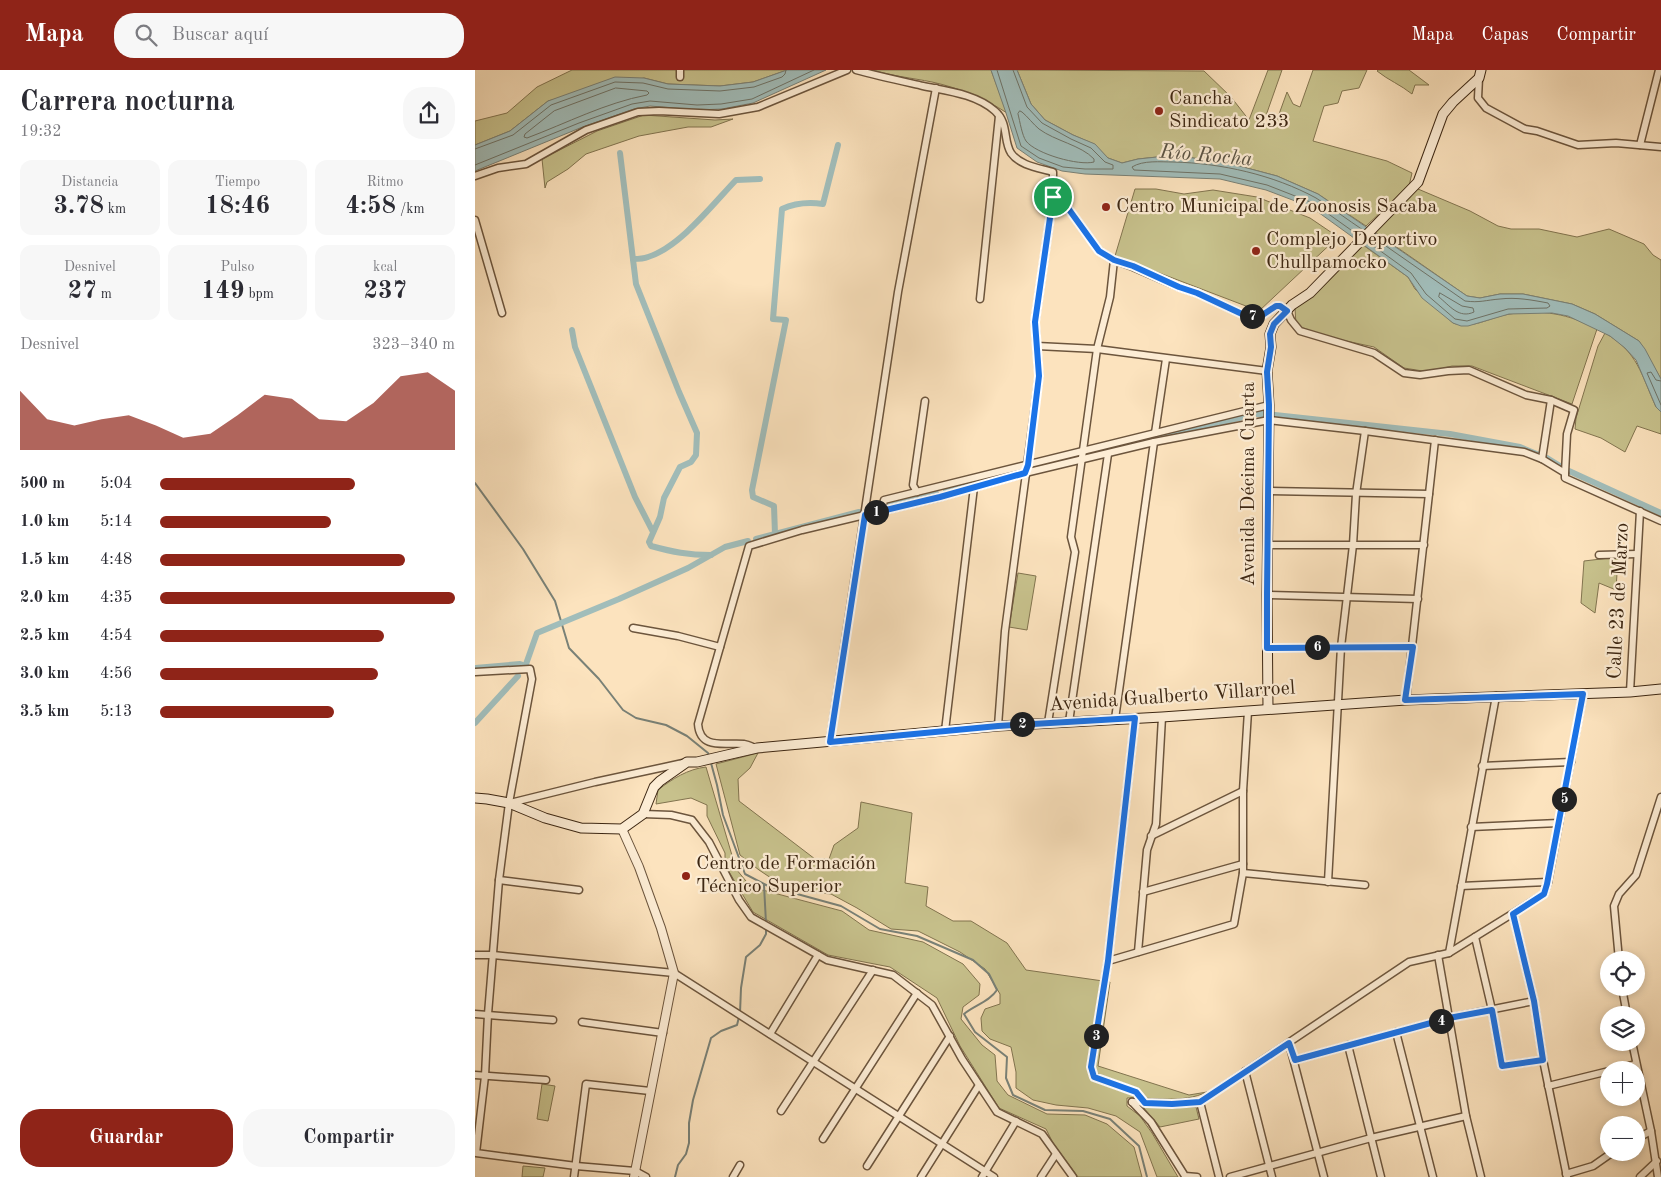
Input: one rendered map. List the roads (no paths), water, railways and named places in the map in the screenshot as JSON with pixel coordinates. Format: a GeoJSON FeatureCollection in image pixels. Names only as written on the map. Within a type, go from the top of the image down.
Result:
{"type":"FeatureCollection","features":[{"type":"Feature","properties":{"kind":"main road","name":"Avenida Décima Cuarta"},"geometry":{"type":"LineString","coordinates":[[1269,709],[1267,545],[1269,405],[1267,372],[1271,347],[1270,334],[1274,324],[1292,305],[1310,293],[1405,198],[1418,182],[1443,114],[1480,74]]}},
{"type":"Feature","properties":{"kind":"main road","name":"Avenida Gualberto Villarroel"},"geometry":{"type":"LineString","coordinates":[[687,762],[697,762],[757,748],[998,726],[1248,712],[1405,700],[1631,692],[1661,689]]}},
{"type":"Feature","properties":{"kind":"main road","name":"Avenida Gualberto Villarroel"},"geometry":{"type":"LineString","coordinates":[[1650,691],[1661,694]]}},
{"type":"Feature","properties":{"kind":"main road"},"geometry":{"type":"LineString","coordinates":[[475,798],[509,803],[545,818],[581,828],[622,829],[643,814],[654,787],[687,762]]}},
{"type":"Feature","properties":{"kind":"street"},"geometry":{"type":"LineString","coordinates":[[475,176],[498,168],[526,164],[586,130],[638,112],[659,111],[719,114],[758,107],[847,70]]}},
{"type":"Feature","properties":{"kind":"street"},"geometry":{"type":"LineString","coordinates":[[856,70],[953,92],[977,100],[995,111],[1003,119],[1011,153],[1028,165],[1053,172],[1053,197],[1035,322],[1039,376],[1005,631],[998,726]]}},
{"type":"Feature","properties":{"kind":"street"},"geometry":{"type":"LineString","coordinates":[[1640,145],[1659,70]]}},
{"type":"Feature","properties":{"kind":"street"},"geometry":{"type":"LineString","coordinates":[[1480,74],[1478,98],[1486,108],[1525,129],[1537,131],[1578,145],[1616,143],[1661,147]]}},
{"type":"Feature","properties":{"kind":"street"},"geometry":{"type":"LineString","coordinates":[[830,742],[898,292],[936,88]]}},
{"type":"Feature","properties":{"kind":"street"},"geometry":{"type":"LineString","coordinates":[[980,299],[999,116]]}},
{"type":"Feature","properties":{"kind":"street"},"geometry":{"type":"LineString","coordinates":[[1053,197],[1065,204],[1099,251],[1114,260],[1133,266],[1242,314],[1258,318],[1276,306],[1280,306],[1287,311],[1291,320],[1300,331],[1374,353],[1404,372],[1420,375],[1448,370],[1469,370],[1526,394],[1551,400],[1574,410],[1567,434],[1565,478],[1661,521]]}},
{"type":"Feature","properties":{"kind":"street"},"geometry":{"type":"LineString","coordinates":[[475,220],[502,313]]}},
{"type":"Feature","properties":{"kind":"street"},"geometry":{"type":"LineString","coordinates":[[1049,723],[1075,552],[1071,537],[1097,349],[1110,298],[1114,260]]}},
{"type":"Feature","properties":{"kind":"street"},"geometry":{"type":"LineString","coordinates":[[1037,346],[1097,349],[1267,372]]}},
{"type":"Feature","properties":{"kind":"street"},"geometry":{"type":"LineString","coordinates":[[1155,433],[1166,359]]}},
{"type":"Feature","properties":{"kind":"street"},"geometry":{"type":"LineString","coordinates":[[1542,459],[1551,400]]}},
{"type":"Feature","properties":{"kind":"street"},"geometry":{"type":"LineString","coordinates":[[917,492],[913,485],[925,401]]}},
{"type":"Feature","properties":{"kind":"street"},"geometry":{"type":"LineString","coordinates":[[882,511],[884,500],[1269,405]]}},
{"type":"Feature","properties":{"kind":"street"},"geometry":{"type":"LineString","coordinates":[[757,748],[745,744],[711,743],[705,741],[698,730],[698,724],[749,546],[802,530],[940,497],[1025,473],[1154,442],[1269,420],[1365,430],[1524,452],[1542,459],[1565,473]]}},
{"type":"Feature","properties":{"kind":"street"},"geometry":{"type":"LineString","coordinates":[[1328,882],[1341,647],[1353,545],[1356,494],[1365,430]]}},
{"type":"Feature","properties":{"kind":"street"},"geometry":{"type":"LineString","coordinates":[[1405,700],[1413,647],[1435,440]]}},
{"type":"Feature","properties":{"kind":"street"},"geometry":{"type":"LineString","coordinates":[[1115,719],[1154,442]]}},
{"type":"Feature","properties":{"kind":"street"},"geometry":{"type":"LineString","coordinates":[[1069,722],[1108,454]]}},
{"type":"Feature","properties":{"kind":"street"},"geometry":{"type":"LineString","coordinates":[[945,731],[973,487]]}},
{"type":"Feature","properties":{"kind":"street"},"geometry":{"type":"LineString","coordinates":[[1268,491],[1429,494]]}},
{"type":"Feature","properties":{"kind":"street","name":"Calle 23 de Marzo"},"geometry":{"type":"LineString","coordinates":[[1631,692],[1640,511]]}},
{"type":"Feature","properties":{"kind":"street"},"geometry":{"type":"LineString","coordinates":[[1267,545],[1424,545]]}},
{"type":"Feature","properties":{"kind":"street"},"geometry":{"type":"LineString","coordinates":[[1599,555],[1637,554]]}},
{"type":"Feature","properties":{"kind":"street"},"geometry":{"type":"LineString","coordinates":[[1267,595],[1418,599]]}},
{"type":"Feature","properties":{"kind":"street"},"geometry":{"type":"LineString","coordinates":[[633,628],[678,636],[720,647]]}},
{"type":"Feature","properties":{"kind":"street"},"geometry":{"type":"LineString","coordinates":[[1267,648],[1413,647]]}},
{"type":"Feature","properties":{"kind":"street"},"geometry":{"type":"LineString","coordinates":[[475,672],[531,668],[531,686],[509,803],[499,880],[485,1076],[476,1153],[646,1177]]}},
{"type":"Feature","properties":{"kind":"street"},"geometry":{"type":"LineString","coordinates":[[1197,1177],[1185,1176],[1151,1122],[1132,1102],[1172,1104],[1200,1102],[1289,1043],[1343,1004],[1409,962],[1449,953],[1544,894],[1548,882],[1583,694]]}},
{"type":"Feature","properties":{"kind":"street"},"geometry":{"type":"LineString","coordinates":[[1449,953],[1496,696]]}},
{"type":"Feature","properties":{"kind":"street"},"geometry":{"type":"LineString","coordinates":[[1108,961],[1234,924],[1243,873],[1243,791],[1248,712]]}},
{"type":"Feature","properties":{"kind":"street"},"geometry":{"type":"LineString","coordinates":[[1138,952],[1147,850],[1156,824],[1161,717]]}},
{"type":"Feature","properties":{"kind":"street"},"geometry":{"type":"LineString","coordinates":[[1135,718],[1108,961],[1091,1067],[1094,1077],[1136,1092],[1145,1103]]}},
{"type":"Feature","properties":{"kind":"street"},"geometry":{"type":"LineString","coordinates":[[509,803],[687,762]]}},
{"type":"Feature","properties":{"kind":"street"},"geometry":{"type":"LineString","coordinates":[[1482,766],[1571,762]]}},
{"type":"Feature","properties":{"kind":"street"},"geometry":{"type":"LineString","coordinates":[[1151,836],[1243,791]]}},
{"type":"Feature","properties":{"kind":"street"},"geometry":{"type":"LineString","coordinates":[[1618,951],[1614,906],[1619,894],[1636,875],[1658,817],[1661,797]]}},
{"type":"Feature","properties":{"kind":"street"},"geometry":{"type":"LineString","coordinates":[[643,814],[671,815],[692,820],[709,842],[739,900],[751,917],[827,960],[893,975],[932,1005],[962,1059],[997,1112],[1042,1134],[1073,1177]]}},
{"type":"Feature","properties":{"kind":"street"},"geometry":{"type":"LineString","coordinates":[[1471,827],[1559,823]]}},
{"type":"Feature","properties":{"kind":"street"},"geometry":{"type":"LineString","coordinates":[[622,829],[661,928],[674,973],[635,1174]]}},
{"type":"Feature","properties":{"kind":"street"},"geometry":{"type":"LineString","coordinates":[[1143,892],[1243,864]]}},
{"type":"Feature","properties":{"kind":"street"},"geometry":{"type":"LineString","coordinates":[[1243,873],[1365,885]]}},
{"type":"Feature","properties":{"kind":"street"},"geometry":{"type":"LineString","coordinates":[[499,880],[579,890]]}},
{"type":"Feature","properties":{"kind":"street"},"geometry":{"type":"LineString","coordinates":[[1461,886],[1548,882]]}},
{"type":"Feature","properties":{"kind":"street"},"geometry":{"type":"LineString","coordinates":[[1513,914],[1534,1001],[1543,1060],[1566,1175],[1593,1166],[1600,1161]]}},
{"type":"Feature","properties":{"kind":"street"},"geometry":{"type":"LineString","coordinates":[[1475,937],[1492,1010],[1502,1066],[1543,1060]]}},
{"type":"Feature","properties":{"kind":"street"},"geometry":{"type":"LineString","coordinates":[[475,955],[493,955],[674,973],[899,1116],[983,1174],[994,1177]]}},
{"type":"Feature","properties":{"kind":"street"},"geometry":{"type":"LineString","coordinates":[[770,1034],[819,955]]}},
{"type":"Feature","properties":{"kind":"street"},"geometry":{"type":"LineString","coordinates":[[1438,955],[1466,1116],[1481,1177]]}},
{"type":"Feature","properties":{"kind":"street"},"geometry":{"type":"LineString","coordinates":[[781,1111],[873,970]]}},
{"type":"Feature","properties":{"kind":"street"},"geometry":{"type":"LineString","coordinates":[[823,1139],[917,993]]}},
{"type":"Feature","properties":{"kind":"street"},"geometry":{"type":"LineString","coordinates":[[1295,1060],[1449,1018],[1534,1001]]}},
{"type":"Feature","properties":{"kind":"street"},"geometry":{"type":"LineString","coordinates":[[475,1014],[553,1020]]}},
{"type":"Feature","properties":{"kind":"street"},"geometry":{"type":"LineString","coordinates":[[582,1022],[663,1033]]}},
{"type":"Feature","properties":{"kind":"street"},"geometry":{"type":"LineString","coordinates":[[1396,1032],[1433,1177]]}},
{"type":"Feature","properties":{"kind":"street"},"geometry":{"type":"LineString","coordinates":[[867,1166],[949,1036]]}},
{"type":"Feature","properties":{"kind":"street"},"geometry":{"type":"LineString","coordinates":[[1289,1043],[1295,1060],[1324,1177]]}},
{"type":"Feature","properties":{"kind":"street"},"geometry":{"type":"LineString","coordinates":[[1348,1045],[1381,1177]]}},
{"type":"Feature","properties":{"kind":"street"},"geometry":{"type":"LineString","coordinates":[[1245,1071],[1272,1177]]}},
{"type":"Feature","properties":{"kind":"street"},"geometry":{"type":"LineString","coordinates":[[1548,1086],[1600,1073]]}},
{"type":"Feature","properties":{"kind":"street"},"geometry":{"type":"LineString","coordinates":[[475,1075],[546,1080]]}},
{"type":"Feature","properties":{"kind":"street"},"geometry":{"type":"LineString","coordinates":[[574,1177],[586,1084],[650,1091]]}},
{"type":"Feature","properties":{"kind":"street"},"geometry":{"type":"LineString","coordinates":[[921,1177],[979,1085]]}},
{"type":"Feature","properties":{"kind":"street"},"geometry":{"type":"LineString","coordinates":[[1200,1102],[1219,1177]]}},
{"type":"Feature","properties":{"kind":"street"},"geometry":{"type":"LineString","coordinates":[[1645,1104],[1659,1168],[1658,1177]]}},
{"type":"Feature","properties":{"kind":"street"},"geometry":{"type":"LineString","coordinates":[[1230,1177],[1371,1138],[1466,1116]]}},
{"type":"Feature","properties":{"kind":"street"},"geometry":{"type":"LineString","coordinates":[[983,1174],[1016,1122]]}},
{"type":"Feature","properties":{"kind":"street"},"geometry":{"type":"LineString","coordinates":[[1645,1134],[1651,1131]]}},
{"type":"Feature","properties":{"kind":"street"},"geometry":{"type":"LineString","coordinates":[[1041,1177],[1056,1154]]}},
{"type":"Feature","properties":{"kind":"street"},"geometry":{"type":"LineString","coordinates":[[1640,1177],[1657,1161]]}},
{"type":"Feature","properties":{"kind":"street"},"geometry":{"type":"LineString","coordinates":[[733,1177],[740,1165]]}},
{"type":"Feature","properties":{"kind":"water"},"geometry":{"type":"Polygon","coordinates":[[[787,70],[826,70],[753,103],[722,109],[697,110],[650,106],[634,109],[580,128],[475,171],[475,145],[510,131],[548,101],[615,77],[644,78],[668,84],[720,86],[753,82],[787,70]]]}},
{"type":"Feature","properties":{"kind":"water","name":"Río Rocha"},"geometry":{"type":"Polygon","coordinates":[[[991,70],[1017,70],[1031,104],[1045,120],[1095,144],[1108,158],[1122,163],[1157,157],[1186,157],[1228,163],[1277,176],[1318,194],[1467,296],[1480,298],[1500,294],[1523,294],[1572,304],[1595,314],[1639,341],[1645,349],[1661,379],[1661,412],[1656,407],[1636,360],[1610,336],[1568,316],[1552,313],[1509,314],[1468,326],[1453,323],[1422,298],[1408,277],[1311,207],[1266,190],[1220,179],[1085,174],[1062,171],[1037,162],[1017,148],[991,70]]]}},
{"type":"Feature","properties":{"kind":"waterway"},"geometry":{"type":"LineString","coordinates":[[775,534],[774,506],[753,497],[752,490],[786,320],[773,319],[782,209],[792,205],[823,204],[838,145]]}},
{"type":"Feature","properties":{"kind":"waterway"},"geometry":{"type":"LineString","coordinates":[[620,153],[636,284],[697,433],[696,455],[691,462],[680,467],[664,498],[660,517],[649,542],[651,546],[674,551],[711,555]]}},
{"type":"Feature","properties":{"kind":"waterway"},"geometry":{"type":"LineString","coordinates":[[633,259],[642,259],[660,252],[684,235],[736,180],[760,179]]}},
{"type":"Feature","properties":{"kind":"waterway"},"geometry":{"type":"LineString","coordinates":[[572,330],[575,347],[635,497],[653,532]]}},
{"type":"Feature","properties":{"kind":"waterway"},"geometry":{"type":"LineString","coordinates":[[1088,453],[1256,414],[1265,414]]}},
{"type":"Feature","properties":{"kind":"waterway"},"geometry":{"type":"LineString","coordinates":[[1275,415],[1450,434],[1520,447],[1539,455]]}},
{"type":"Feature","properties":{"kind":"waterway"},"geometry":{"type":"LineString","coordinates":[[1032,467],[1078,456]]}},
{"type":"Feature","properties":{"kind":"waterway"},"geometry":{"type":"LineString","coordinates":[[1547,458],[1560,466]]}},
{"type":"Feature","properties":{"kind":"waterway"},"geometry":{"type":"LineString","coordinates":[[946,490],[1023,469]]}},
{"type":"Feature","properties":{"kind":"waterway"},"geometry":{"type":"LineString","coordinates":[[1569,471],[1661,513]]}},
{"type":"Feature","properties":{"kind":"waterway"},"geometry":{"type":"LineString","coordinates":[[475,483],[523,549],[555,601],[569,648],[599,679],[623,710],[636,718],[666,725],[687,736],[708,753],[709,756]]}},
{"type":"Feature","properties":{"kind":"waterway"},"geometry":{"type":"LineString","coordinates":[[888,505],[936,493]]}},
{"type":"Feature","properties":{"kind":"waterway"},"geometry":{"type":"LineString","coordinates":[[756,539],[859,512]]}},
{"type":"Feature","properties":{"kind":"waterway"},"geometry":{"type":"LineString","coordinates":[[525,667],[537,633],[688,568],[725,547],[748,541]]}},
{"type":"Feature","properties":{"kind":"waterway"},"geometry":{"type":"LineString","coordinates":[[475,668],[520,664],[526,666]]}},
{"type":"Feature","properties":{"kind":"waterway"},"geometry":{"type":"LineString","coordinates":[[475,723],[518,676]]}},
{"type":"Feature","properties":{"kind":"waterway"},"geometry":{"type":"LineString","coordinates":[[711,763],[723,815],[745,874],[768,886],[841,906],[880,929],[917,936],[973,960],[989,974],[997,990],[990,998],[964,1014],[975,1032],[1007,1057],[1006,1078],[1013,1095],[1045,1110],[1083,1111],[1110,1119],[1139,1146],[1147,1177]]}},
{"type":"Feature","properties":{"kind":"waterway"},"geometry":{"type":"LineString","coordinates":[[764,885],[766,923]]}},
{"type":"Feature","properties":{"kind":"waterway"},"geometry":{"type":"LineString","coordinates":[[740,1013],[741,988],[746,957],[760,945],[766,934],[766,928]]}},
{"type":"Feature","properties":{"kind":"waterway"},"geometry":{"type":"LineString","coordinates":[[675,1177],[678,1165],[686,1154],[689,1143],[689,1123],[693,1100],[711,1038],[721,1031],[737,1025],[739,1017]]}},
{"type":"Feature","properties":{"kind":"place","name":"Cancha Sindicato 233"},"geometry":{"type":"Point","coordinates":[1159,111]}},
{"type":"Feature","properties":{"kind":"place","name":"Centro Municipal de Zoonosis Sacaba"},"geometry":{"type":"Point","coordinates":[1106,207]}},
{"type":"Feature","properties":{"kind":"place","name":"Complejo Deportivo Chullpamocko"},"geometry":{"type":"Point","coordinates":[1256,251]}},
{"type":"Feature","properties":{"kind":"place","name":"Centro de Formación Técnico Superior"},"geometry":{"type":"Point","coordinates":[686,876]}}]}
